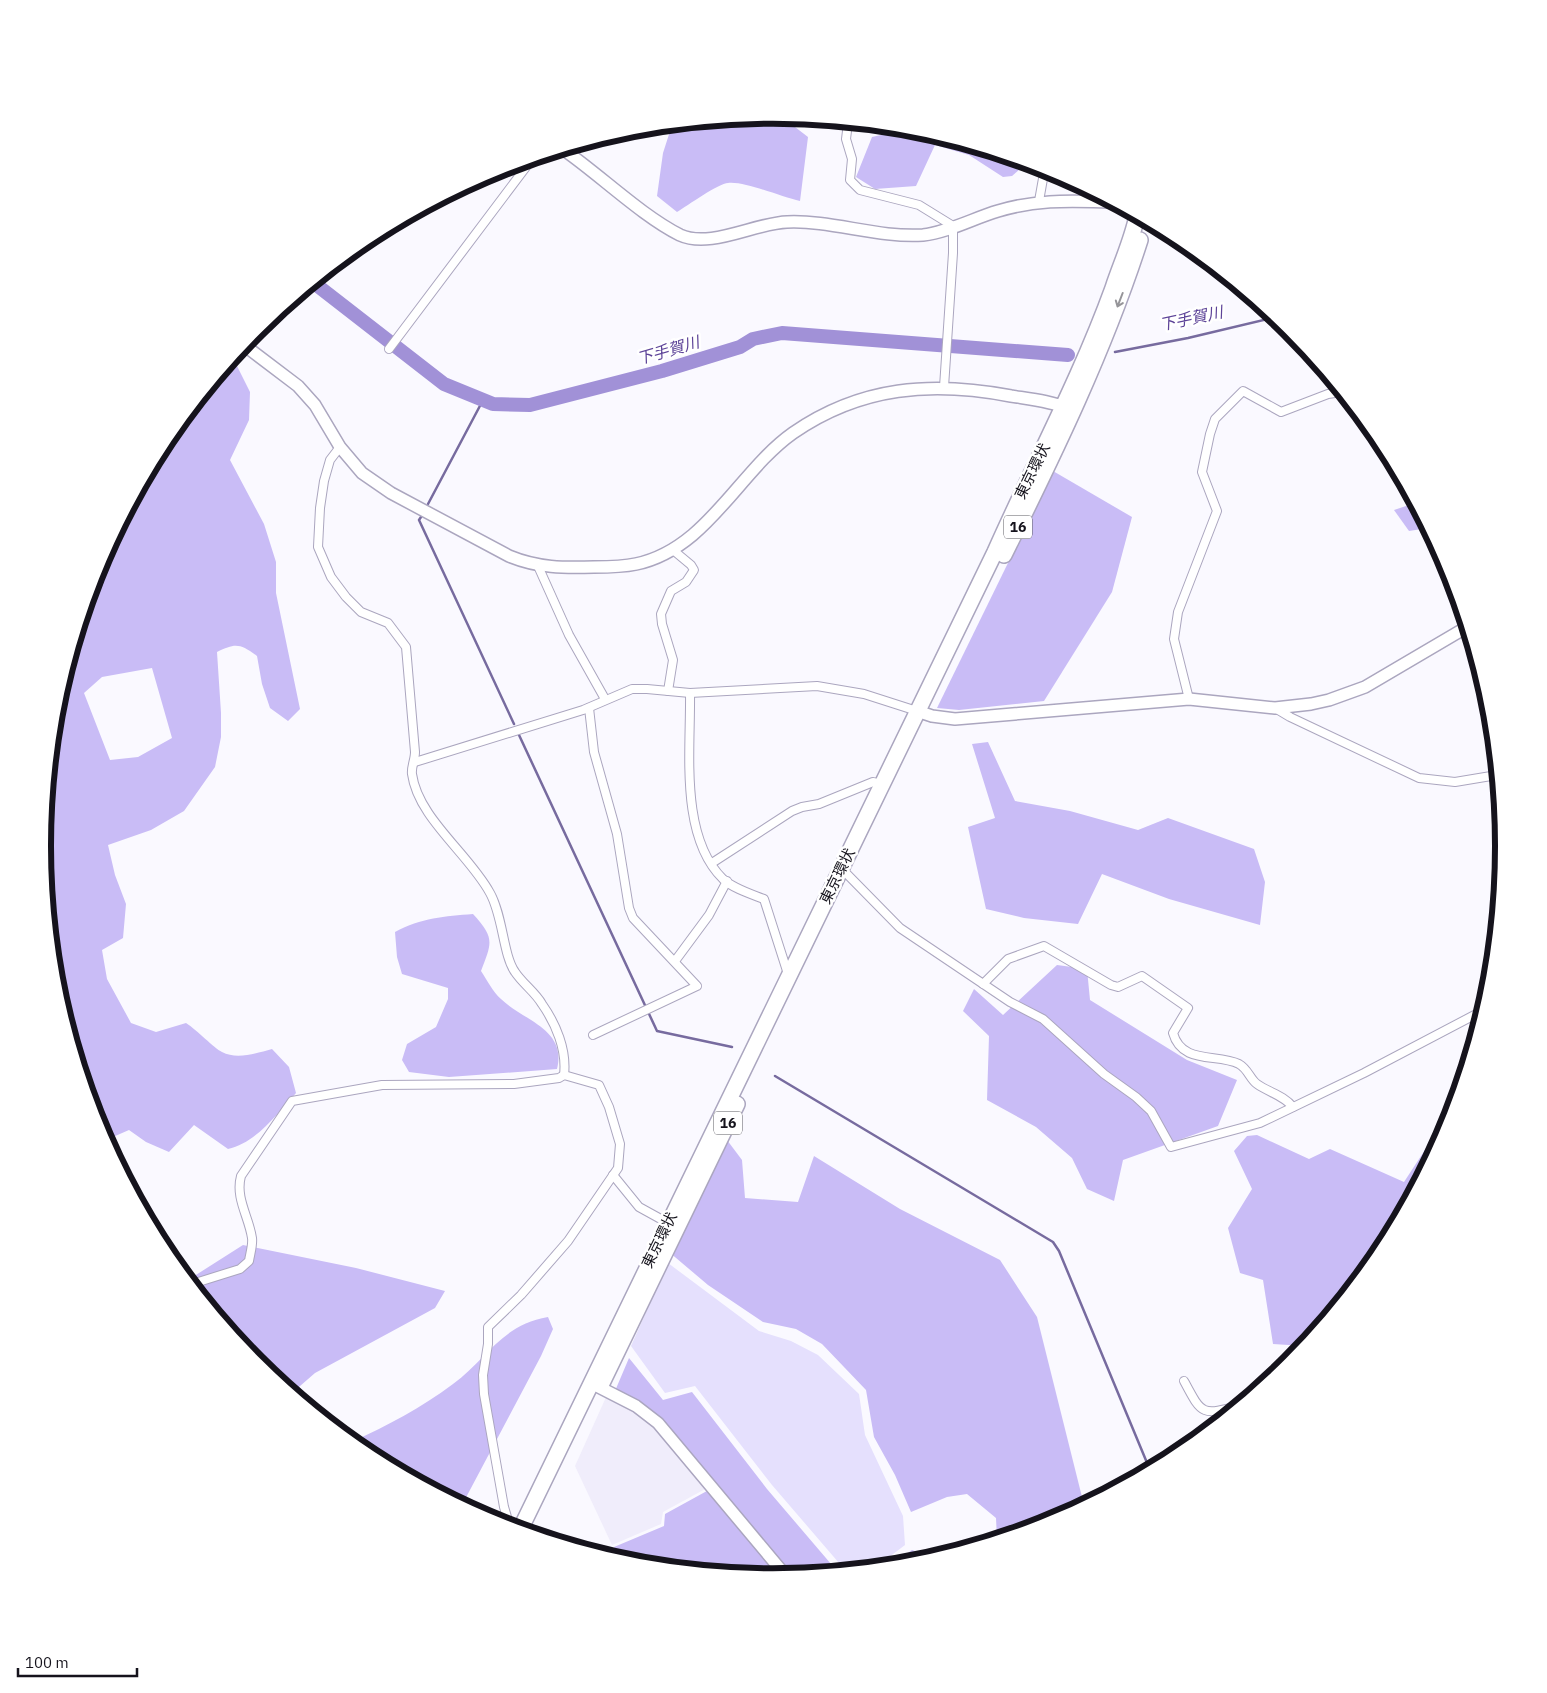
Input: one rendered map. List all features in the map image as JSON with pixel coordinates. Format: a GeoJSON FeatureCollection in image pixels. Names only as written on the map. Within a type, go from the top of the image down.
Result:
{"type":"FeatureCollection","features":[{"type":"Feature","properties":{"kind":"highway","name":"東京環状"},"geometry":{"type":"LineString","coordinates":[[1069,408],[1135,221]]}},
{"type":"Feature","properties":{"kind":"highway","name":"東京環状"},"geometry":{"type":"LineString","coordinates":[[523,1524],[595,1385],[1069,408],[1122,296],[1143,226]]}},
{"type":"Feature","properties":{"kind":"highway","name":"東京環状"},"geometry":{"type":"LineString","coordinates":[[532,1527],[668,1223],[789,976],[845,870],[881,784],[922,712]]}},
{"type":"Feature","properties":{"kind":"street"},"geometry":{"type":"LineString","coordinates":[[847,128],[846,139],[852,159],[850,180],[860,190],[919,205],[953,226]]}},
{"type":"Feature","properties":{"kind":"street"},"geometry":{"type":"LineString","coordinates":[[570,154],[651,216],[680,235],[699,240],[735,234],[765,225],[788,222],[922,235],[998,211],[1039,201],[1098,202]]}},
{"type":"Feature","properties":{"kind":"street"},"geometry":{"type":"LineString","coordinates":[[389,349],[524,169]]}},
{"type":"Feature","properties":{"kind":"street"},"geometry":{"type":"LineString","coordinates":[[1039,201],[1043,177]]}},
{"type":"Feature","properties":{"kind":"street"},"geometry":{"type":"LineString","coordinates":[[944,387],[953,226]]}},
{"type":"Feature","properties":{"kind":"street"},"geometry":{"type":"LineString","coordinates":[[250,349],[298,386],[315,405],[340,447],[362,473],[391,493],[509,556],[538,566],[565,568],[636,564],[673,550],[698,529],[762,460],[787,438],[812,421],[855,402],[877,395],[900,390],[944,387],[972,389],[1069,408]]}},
{"type":"Feature","properties":{"kind":"street"},"geometry":{"type":"LineString","coordinates":[[1189,699],[1174,639],[1178,612],[1217,511],[1202,472],[1215,419],[1243,391],[1281,412],[1335,393]]}},
{"type":"Feature","properties":{"kind":"street"},"geometry":{"type":"LineString","coordinates":[[340,447],[330,460],[324,481],[320,508],[318,548],[331,577],[346,597],[361,612],[388,623],[406,647],[415,762],[411,771],[420,801],[478,874],[490,894],[503,927],[514,972],[542,1004],[559,1039],[564,1053],[564,1075]]}},
{"type":"Feature","properties":{"kind":"street"},"geometry":{"type":"LineString","coordinates":[[668,691],[673,660],[662,624],[661,614],[671,591],[686,582],[694,570],[691,565],[673,550]]}},
{"type":"Feature","properties":{"kind":"street"},"geometry":{"type":"LineString","coordinates":[[538,566],[569,635],[605,699]]}},
{"type":"Feature","properties":{"kind":"street"},"geometry":{"type":"LineString","coordinates":[[415,762],[589,708],[605,699],[632,689],[690,694],[817,686],[864,694],[922,712],[955,719],[1189,699],[1275,708],[1328,700],[1365,686],[1462,630]]}},
{"type":"Feature","properties":{"kind":"street"},"geometry":{"type":"LineString","coordinates":[[690,694],[691,801],[696,827],[712,863],[727,882],[764,899],[789,976]]}},
{"type":"Feature","properties":{"kind":"street"},"geometry":{"type":"LineString","coordinates":[[589,708],[594,752],[617,834],[629,908],[633,918],[698,986],[592,1035]]}},
{"type":"Feature","properties":{"kind":"street"},"geometry":{"type":"LineString","coordinates":[[1275,708],[1290,717],[1419,778],[1455,782],[1492,776]]}},
{"type":"Feature","properties":{"kind":"street"},"geometry":{"type":"LineString","coordinates":[[712,863],[802,807],[820,804],[872,782],[881,784]]}},
{"type":"Feature","properties":{"kind":"street"},"geometry":{"type":"LineString","coordinates":[[845,870],[900,928],[983,984],[1043,1019],[1104,1074],[1136,1096],[1151,1111],[1171,1147],[1244,1128],[1293,1107],[1475,1014]]}},
{"type":"Feature","properties":{"kind":"street"},"geometry":{"type":"LineString","coordinates":[[674,961],[709,915],[727,882]]}},
{"type":"Feature","properties":{"kind":"street"},"geometry":{"type":"LineString","coordinates":[[983,984],[1008,959],[1044,946],[1111,985],[1118,987],[1142,976],[1188,1008],[1173,1033],[1175,1039],[1190,1054],[1241,1065],[1256,1084],[1285,1097],[1293,1107]]}},
{"type":"Feature","properties":{"kind":"street"},"geometry":{"type":"LineString","coordinates":[[198,1282],[240,1269],[249,1261],[252,1238],[242,1207],[239,1182],[241,1176],[292,1101],[382,1085],[514,1084],[558,1078],[564,1075],[599,1085],[609,1107],[620,1144],[619,1162],[613,1175],[562,1247],[521,1295],[488,1327],[488,1344],[483,1374],[484,1394],[507,1518]]}},
{"type":"Feature","properties":{"kind":"street"},"geometry":{"type":"LineString","coordinates":[[613,1175],[639,1206],[668,1223]]}},
{"type":"Feature","properties":{"kind":"street"},"geometry":{"type":"LineString","coordinates":[[1184,1381],[1197,1406],[1204,1411],[1224,1411]]}},
{"type":"Feature","properties":{"kind":"street"},"geometry":{"type":"LineString","coordinates":[[595,1385],[636,1406],[658,1423],[780,1569]]}},
{"type":"Feature","properties":{"kind":"shaded area"},"geometry":{"type":"Polygon","coordinates":[[[780,124],[795,127],[808,137],[800,201],[744,184],[728,183],[703,195],[677,212],[657,196],[663,153],[670,132],[679,130],[780,124]]]}},
{"type":"Feature","properties":{"kind":"shaded area"},"geometry":{"type":"Polygon","coordinates":[[[888,133],[914,138],[960,149],[1021,168],[1012,176],[1003,177],[969,155],[935,145],[916,186],[875,189],[856,177],[872,137],[888,133]]]}},
{"type":"Feature","properties":{"kind":"shaded area"},"geometry":{"type":"Polygon","coordinates":[[[236,364],[250,392],[249,420],[230,460],[264,524],[276,562],[276,593],[300,709],[288,721],[270,708],[262,684],[257,656],[237,646],[228,647],[217,652],[221,737],[215,767],[184,811],[151,830],[108,845],[115,875],[126,904],[123,938],[102,950],[107,979],[131,1023],[156,1032],[186,1023],[219,1050],[228,1054],[240,1056],[272,1049],[289,1067],[296,1093],[257,1134],[248,1141],[228,1149],[194,1125],[169,1152],[146,1142],[129,1130],[113,1137],[106,1123],[76,1033],[65,987],[57,941],[51,846],[57,752],[76,660],[106,570],[148,485],[173,445],[236,364]],[[152,668],[102,677],[84,693],[110,760],[138,757],[172,738],[152,668]]]}},
{"type":"Feature","properties":{"kind":"shaded area"},"geometry":{"type":"Polygon","coordinates":[[[1053,471],[1132,517],[1112,592],[1044,701],[959,710],[937,708],[1053,471]]]}},
{"type":"Feature","properties":{"kind":"shaded area"},"geometry":{"type":"Polygon","coordinates":[[[1409,505],[1422,529],[1409,531],[1394,510],[1409,505]]]}},
{"type":"Feature","properties":{"kind":"shaded area"},"geometry":{"type":"Polygon","coordinates":[[[988,742],[1015,801],[1070,811],[1138,830],[1168,818],[1254,849],[1265,882],[1260,925],[1169,899],[1102,874],[1078,924],[1024,918],[986,909],[968,827],[995,818],[972,744],[988,742]]]}},
{"type":"Feature","properties":{"kind":"shaded area"},"geometry":{"type":"Polygon","coordinates":[[[473,914],[485,929],[489,941],[489,947],[481,971],[501,999],[550,1035],[556,1044],[558,1055],[557,1069],[449,1077],[409,1072],[402,1060],[407,1044],[436,1027],[448,999],[448,988],[402,974],[397,957],[395,932],[424,921],[473,914]]]}},
{"type":"Feature","properties":{"kind":"shaded area"},"geometry":{"type":"Polygon","coordinates":[[[1057,965],[1087,969],[1090,1000],[1187,1060],[1237,1080],[1218,1126],[1123,1160],[1114,1201],[1087,1189],[1072,1158],[1036,1127],[987,1100],[989,1036],[963,1011],[974,989],[1003,1015],[1057,965]]]}},
{"type":"Feature","properties":{"kind":"shaded area"},"geometry":{"type":"Polygon","coordinates":[[[1436,1133],[1399,1208],[1374,1248],[1346,1286],[1317,1323],[1295,1345],[1273,1344],[1263,1280],[1240,1273],[1228,1228],[1252,1189],[1234,1151],[1247,1136],[1257,1135],[1309,1159],[1330,1149],[1404,1182],[1436,1133]]]}},
{"type":"Feature","properties":{"kind":"shaded area"},"geometry":{"type":"Polygon","coordinates":[[[727,1140],[742,1160],[745,1198],[798,1202],[814,1156],[900,1209],[1000,1260],[1037,1317],[1082,1499],[1050,1514],[997,1533],[996,1518],[967,1494],[947,1497],[911,1512],[895,1475],[874,1437],[866,1390],[822,1344],[796,1329],[763,1322],[708,1285],[669,1252],[727,1140]]]}},
{"type":"Feature","properties":{"kind":"shaded area"},"geometry":{"type":"Polygon","coordinates":[[[243,1245],[356,1268],[445,1291],[435,1308],[315,1373],[296,1389],[230,1323],[194,1276],[243,1245]]]}},
{"type":"Feature","properties":{"kind":"shaded area"},"geometry":{"type":"Polygon","coordinates":[[[668,1263],[759,1331],[791,1341],[818,1355],[859,1394],[865,1435],[903,1516],[905,1545],[885,1560],[841,1565],[772,1485],[695,1386],[665,1393],[631,1346],[668,1263]]]}},
{"type":"Feature","properties":{"kind":"shaded area"},"geometry":{"type":"Polygon","coordinates":[[[548,1317],[553,1329],[541,1356],[465,1499],[412,1472],[360,1438],[404,1416],[441,1393],[465,1374],[506,1335],[532,1321],[548,1317]]]}},
{"type":"Feature","properties":{"kind":"shaded area"},"geometry":{"type":"Polygon","coordinates":[[[629,1358],[663,1400],[692,1392],[767,1489],[833,1566],[774,1569],[726,1567],[679,1563],[617,1551],[614,1547],[664,1526],[665,1514],[716,1486],[615,1391],[629,1358]]]}},
{"type":"Feature","properties":{"kind":"shaded area"},"geometry":{"type":"Polygon","coordinates":[[[607,1395],[648,1417],[707,1488],[663,1512],[661,1524],[612,1545],[575,1466],[607,1395]]]}},
{"type":"Feature","properties":{"kind":"shaded area"},"geometry":{"type":"Polygon","coordinates":[[[912,1550],[921,1553],[914,1555],[902,1557],[912,1550]]]}},
{"type":"Feature","properties":{"kind":"waterway","name":"下手賀川"},"geometry":{"type":"LineString","coordinates":[[318,286],[444,384],[493,404],[530,405],[662,371],[740,347],[753,339],[782,333],[1068,355]]}},
{"type":"Feature","properties":{"kind":"waterway","name":"下手賀川"},"geometry":{"type":"LineString","coordinates":[[1115,352],[1188,338],[1267,319]]}},
{"type":"Feature","properties":{"kind":"waterway"},"geometry":{"type":"LineString","coordinates":[[428,504],[482,402]]}},
{"type":"Feature","properties":{"kind":"waterway"},"geometry":{"type":"LineString","coordinates":[[421,517],[419,520],[514,724]]}},
{"type":"Feature","properties":{"kind":"waterway"},"geometry":{"type":"LineString","coordinates":[[519,735],[657,1031],[732,1047]]}},
{"type":"Feature","properties":{"kind":"waterway"},"geometry":{"type":"LineString","coordinates":[[775,1076],[1053,1242],[1059,1251],[1148,1464]]}}]}
